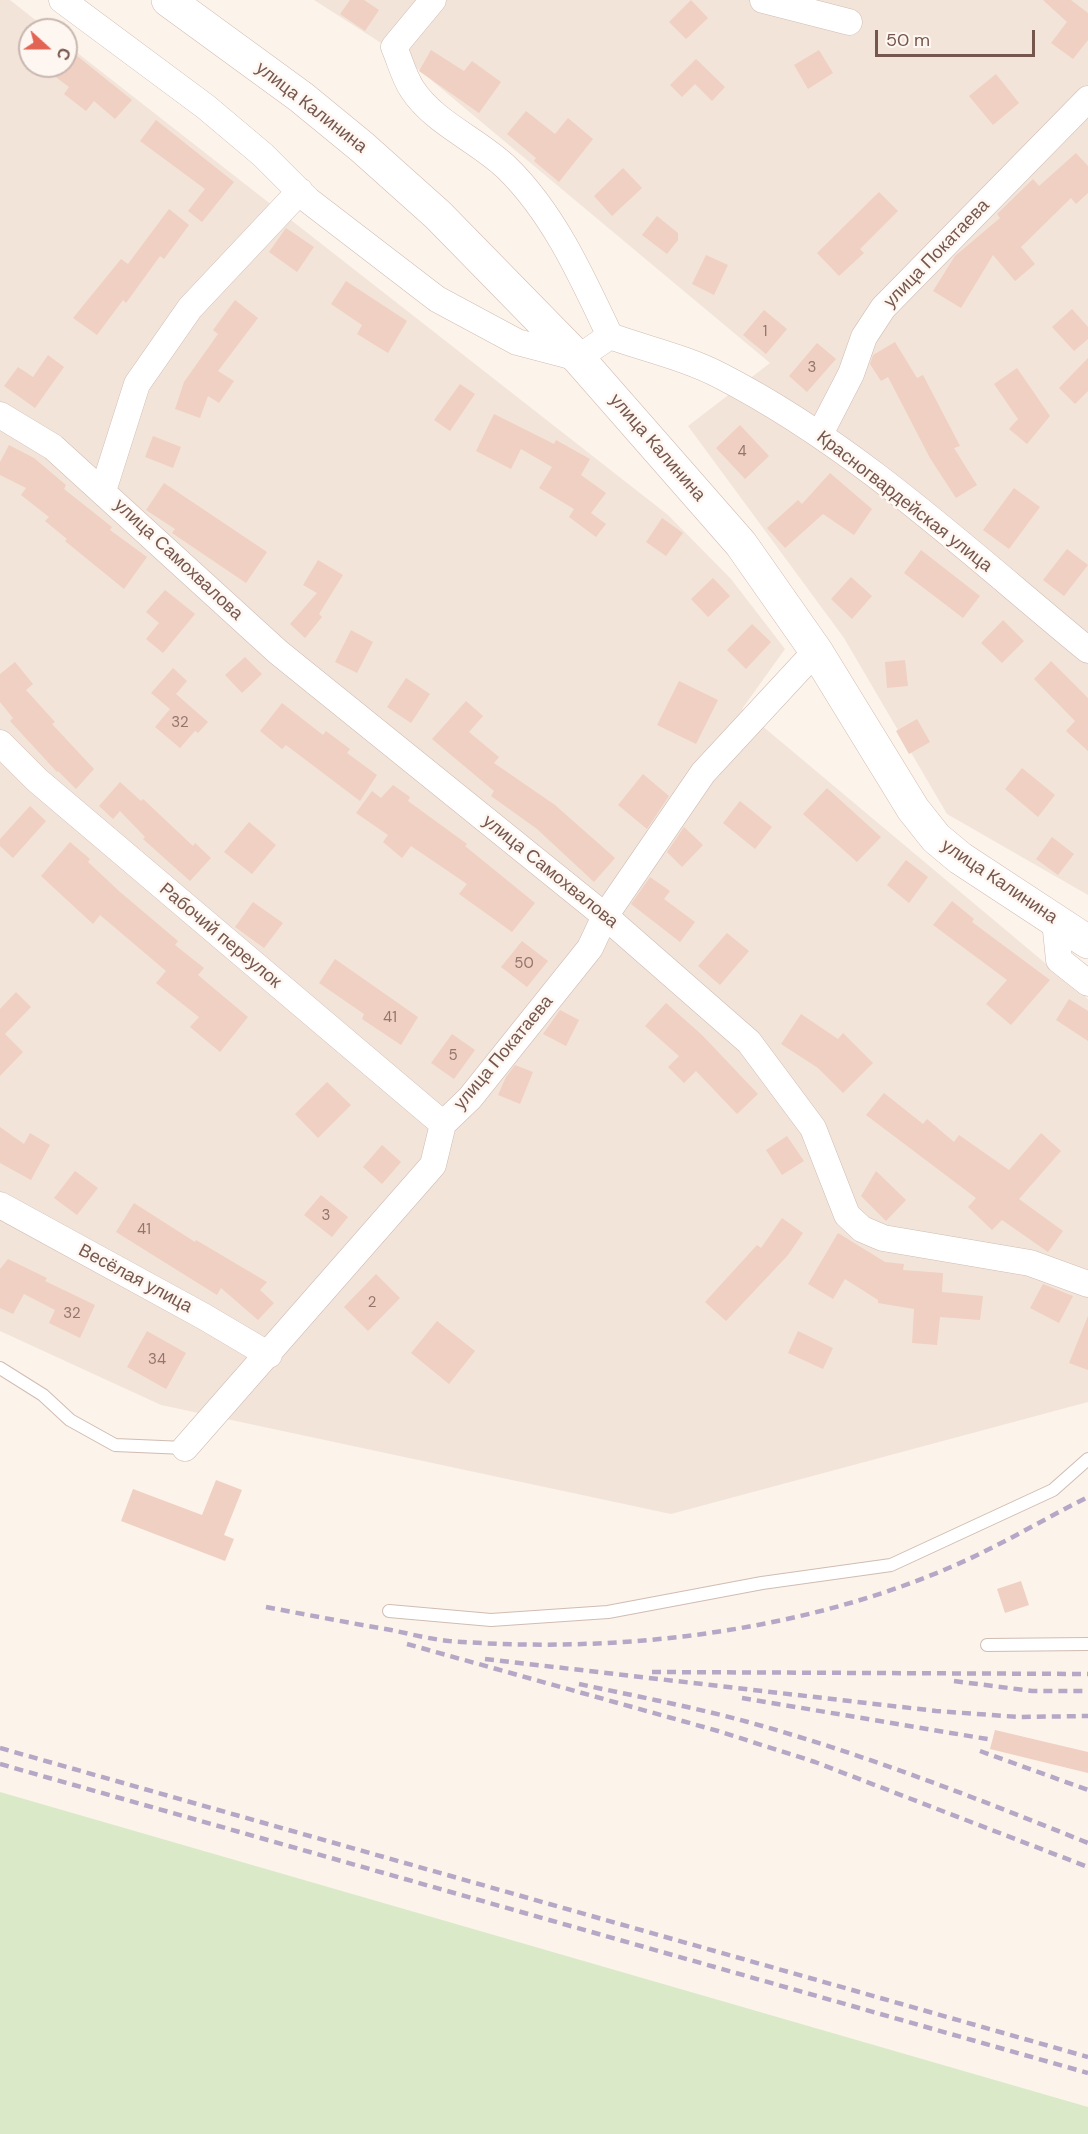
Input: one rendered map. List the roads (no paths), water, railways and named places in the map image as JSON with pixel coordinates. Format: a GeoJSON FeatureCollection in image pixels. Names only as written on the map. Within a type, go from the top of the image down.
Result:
{"type":"FeatureCollection","features":[{"type":"Feature","properties":{"kind":"main road","name":"улица Калинина"},"geometry":{"type":"LineString","coordinates":[[168,0],[301,97],[362,147],[438,215],[578,358],[741,544],[816,651],[913,809],[936,838],[960,858],[1088,942]]}},
{"type":"Feature","properties":{"kind":"street"},"geometry":{"type":"LineString","coordinates":[[62,0],[87,21],[206,107],[263,155],[300,191],[437,299],[517,342],[578,358],[610,336],[584,282],[543,210],[493,156],[478,143],[436,116],[412,89],[394,47],[433,0]]}},
{"type":"Feature","properties":{"kind":"street"},"geometry":{"type":"LineString","coordinates":[[763,0],[849,22]]}},
{"type":"Feature","properties":{"kind":"street","name":"улица Покатаева"},"geometry":{"type":"LineString","coordinates":[[820,434],[851,374],[864,338],[883,308],[1088,99]]}},
{"type":"Feature","properties":{"kind":"street"},"geometry":{"type":"LineString","coordinates":[[103,491],[137,384],[190,308],[300,191]]}},
{"type":"Feature","properties":{"kind":"street","name":"Красногвардейская улица"},"geometry":{"type":"LineString","coordinates":[[610,336],[720,375],[820,434],[869,471],[1088,650]]}},
{"type":"Feature","properties":{"kind":"street","name":"улица Самохвалова"},"geometry":{"type":"LineString","coordinates":[[0,415],[53,447],[278,652],[605,916],[749,1042],[813,1128],[847,1215],[862,1229],[883,1238],[1030,1263],[1088,1284]]}},
{"type":"Feature","properties":{"kind":"street","name":"улица Покатаева"},"geometry":{"type":"LineString","coordinates":[[185,1448],[269,1355],[433,1165],[443,1124],[470,1098],[590,948],[605,916],[703,773],[816,651]]}},
{"type":"Feature","properties":{"kind":"street","name":"Рабочий переулок"},"geometry":{"type":"LineString","coordinates":[[0,743],[37,780],[443,1124]]}},
{"type":"Feature","properties":{"kind":"street"},"geometry":{"type":"LineString","coordinates":[[1055,921],[1059,960],[1088,983]]}},
{"type":"Feature","properties":{"kind":"street","name":"Весёлая улица"},"geometry":{"type":"LineString","coordinates":[[0,1205],[203,1316],[269,1355]]}},
{"type":"Feature","properties":{"kind":"lane"},"geometry":{"type":"LineString","coordinates":[[0,1368],[43,1395],[69,1420],[115,1446],[185,1448]]}},
{"type":"Feature","properties":{"kind":"lane"},"geometry":{"type":"LineString","coordinates":[[389,1611],[491,1620],[608,1612],[762,1583],[891,1565],[1053,1490],[1088,1459]]}},
{"type":"Feature","properties":{"kind":"lane"},"geometry":{"type":"LineString","coordinates":[[987,1645],[1088,1644]]}},
{"type":"Feature","properties":{"kind":"railway"},"geometry":{"type":"LineString","coordinates":[[266,1607],[449,1641],[576,1644],[640,1641],[705,1634],[769,1623],[892,1590],[968,1559],[1088,1497]]}},
{"type":"Feature","properties":{"kind":"railway"},"geometry":{"type":"LineString","coordinates":[[407,1644],[718,1731],[815,1762],[1088,1867]]}},
{"type":"Feature","properties":{"kind":"railway"},"geometry":{"type":"LineString","coordinates":[[485,1659],[936,1711],[1019,1717],[1088,1716]]}},
{"type":"Feature","properties":{"kind":"railway"},"geometry":{"type":"LineString","coordinates":[[652,1672],[1088,1674]]}},
{"type":"Feature","properties":{"kind":"railway"},"geometry":{"type":"LineString","coordinates":[[954,1681],[1032,1691],[1088,1691]]}},
{"type":"Feature","properties":{"kind":"railway"},"geometry":{"type":"LineString","coordinates":[[579,1684],[706,1711],[834,1748],[1088,1843]]}},
{"type":"Feature","properties":{"kind":"railway"},"geometry":{"type":"LineString","coordinates":[[742,1698],[993,1740]]}},
{"type":"Feature","properties":{"kind":"railway"},"geometry":{"type":"LineString","coordinates":[[0,1748],[1088,2057]]}},
{"type":"Feature","properties":{"kind":"railway"},"geometry":{"type":"LineString","coordinates":[[980,1751],[1088,1790]]}},
{"type":"Feature","properties":{"kind":"railway"},"geometry":{"type":"LineString","coordinates":[[0,1764],[1088,2073]]}}]}
